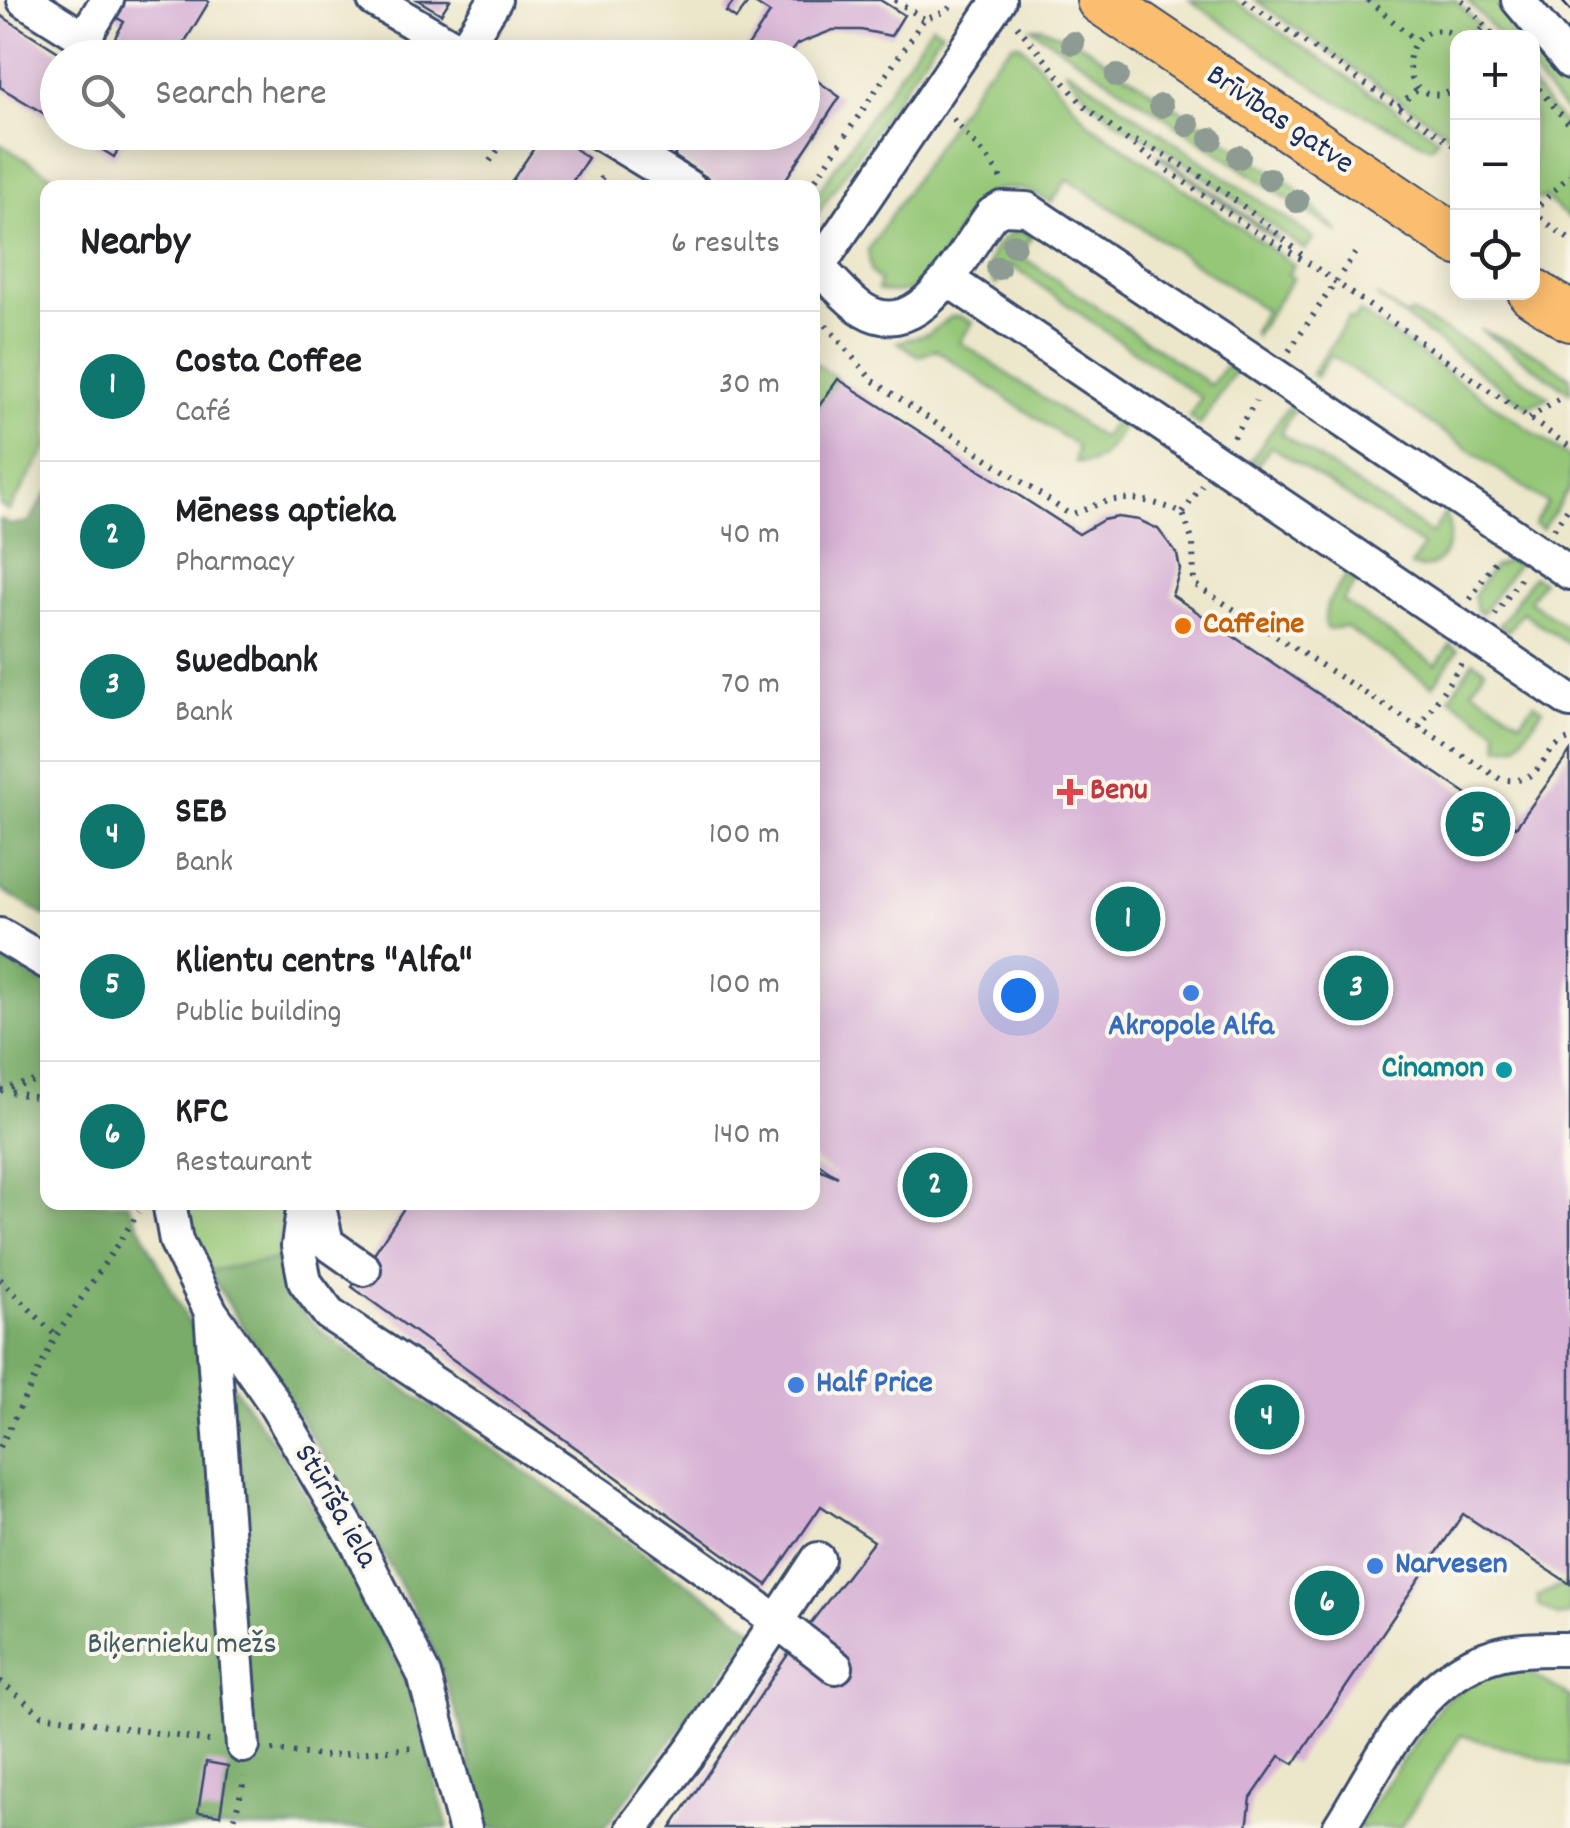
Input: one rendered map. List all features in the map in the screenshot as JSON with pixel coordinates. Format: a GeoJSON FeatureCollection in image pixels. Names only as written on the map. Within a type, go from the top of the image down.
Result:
{"type":"FeatureCollection","features":[{"type":"Feature","properties":{"kind":"highway","name":"Brīvības gatve"},"geometry":{"type":"LineString","coordinates":[[1101,0],[1450,236]]}},
{"type":"Feature","properties":{"kind":"highway"},"geometry":{"type":"LineString","coordinates":[[1540,297],[1570,318]]}},
{"type":"Feature","properties":{"kind":"street"},"geometry":{"type":"LineString","coordinates":[[24,0],[84,38],[107,0]]}},
{"type":"Feature","properties":{"kind":"street"},"geometry":{"type":"LineString","coordinates":[[374,0],[444,40]]}},
{"type":"Feature","properties":{"kind":"street"},"geometry":{"type":"LineString","coordinates":[[475,40],[494,0]]}},
{"type":"Feature","properties":{"kind":"street"},"geometry":{"type":"LineString","coordinates":[[1525,2],[1570,62]]}},
{"type":"Feature","properties":{"kind":"street"},"geometry":{"type":"LineString","coordinates":[[820,264],[1006,11]]}},
{"type":"Feature","properties":{"kind":"street"},"geometry":{"type":"LineString","coordinates":[[628,150],[677,180]]}},
{"type":"Feature","properties":{"kind":"street"},"geometry":{"type":"LineString","coordinates":[[820,277],[877,316],[919,309],[936,294],[992,214],[1013,207],[1027,209],[1570,573]]}},
{"type":"Feature","properties":{"kind":"street"},"geometry":{"type":"LineString","coordinates":[[947,279],[1570,701]]}},
{"type":"Feature","properties":{"kind":"street"},"geometry":{"type":"LineString","coordinates":[[0,936],[40,958]]}},
{"type":"Feature","properties":{"kind":"street","name":"Stūrīša iela"},"geometry":{"type":"LineString","coordinates":[[158,1210],[211,1312],[271,1398],[356,1541],[424,1675],[465,1828]]}},
{"type":"Feature","properties":{"kind":"street"},"geometry":{"type":"LineString","coordinates":[[303,1210],[298,1246],[306,1282],[329,1314],[702,1556],[717,1547]]}},
{"type":"Feature","properties":{"kind":"street"},"geometry":{"type":"LineString","coordinates":[[320,1210],[327,1242],[364,1269]]}},
{"type":"Feature","properties":{"kind":"street"},"geometry":{"type":"LineString","coordinates":[[211,1312],[243,1746]]}},
{"type":"Feature","properties":{"kind":"street"},"geometry":{"type":"LineString","coordinates":[[674,1537],[836,1667]]}},
{"type":"Feature","properties":{"kind":"street"},"geometry":{"type":"LineString","coordinates":[[633,1828],[693,1748],[818,1559]]}},
{"type":"Feature","properties":{"kind":"street"},"geometry":{"type":"LineString","coordinates":[[1339,1828],[1411,1715],[1456,1672],[1492,1656],[1570,1648]]}},
{"type":"Feature","properties":{"kind":"path"},"geometry":{"type":"LineString","coordinates":[[896,0],[924,20]]}},
{"type":"Feature","properties":{"kind":"path"},"geometry":{"type":"LineString","coordinates":[[815,180],[924,20],[947,11],[954,0]]}},
{"type":"Feature","properties":{"kind":"path"},"geometry":{"type":"LineString","coordinates":[[1244,0],[1450,142]]}},
{"type":"Feature","properties":{"kind":"path"},"geometry":{"type":"LineString","coordinates":[[1368,0],[1416,40]]}},
{"type":"Feature","properties":{"kind":"path"},"geometry":{"type":"LineString","coordinates":[[1462,0],[1489,30]]}},
{"type":"Feature","properties":{"kind":"path"},"geometry":{"type":"LineString","coordinates":[[1006,11],[1084,106],[1146,155],[1250,230],[1313,266],[1570,447]]}},
{"type":"Feature","properties":{"kind":"path"},"geometry":{"type":"LineString","coordinates":[[1482,30],[1486,26]]}},
{"type":"Feature","properties":{"kind":"path"},"geometry":{"type":"LineString","coordinates":[[1450,33],[1440,29],[1429,31],[1416,40],[1408,56],[1408,68],[1419,87],[1437,94],[1450,90]]}},
{"type":"Feature","properties":{"kind":"path"},"geometry":{"type":"LineString","coordinates":[[1399,106],[1419,87]]}},
{"type":"Feature","properties":{"kind":"path"},"geometry":{"type":"LineString","coordinates":[[1540,90],[1570,125]]}},
{"type":"Feature","properties":{"kind":"path"},"geometry":{"type":"LineString","coordinates":[[950,114],[967,139],[994,162],[1013,207]]}},
{"type":"Feature","properties":{"kind":"path"},"geometry":{"type":"LineString","coordinates":[[1128,138],[1180,164],[1280,235],[1313,266]]}},
{"type":"Feature","properties":{"kind":"path"},"geometry":{"type":"LineString","coordinates":[[490,161],[498,150]]}},
{"type":"Feature","properties":{"kind":"path"},"geometry":{"type":"LineString","coordinates":[[1534,210],[1570,175]]}},
{"type":"Feature","properties":{"kind":"path"},"geometry":{"type":"LineString","coordinates":[[1540,218],[1570,240]]}},
{"type":"Feature","properties":{"kind":"path"},"geometry":{"type":"LineString","coordinates":[[1283,360],[1356,252]]}},
{"type":"Feature","properties":{"kind":"path"},"geometry":{"type":"LineString","coordinates":[[825,324],[872,380],[1069,514],[1128,498],[1151,500],[1183,513],[1194,543],[1194,584],[1500,779],[1522,779],[1534,774],[1556,746],[1570,739]]}},
{"type":"Feature","properties":{"kind":"path"},"geometry":{"type":"LineString","coordinates":[[1227,447],[1263,390]]}},
{"type":"Feature","properties":{"kind":"path"},"geometry":{"type":"LineString","coordinates":[[1529,418],[1563,397]]}},
{"type":"Feature","properties":{"kind":"path"},"geometry":{"type":"LineString","coordinates":[[1183,513],[1209,474]]}},
{"type":"Feature","properties":{"kind":"path"},"geometry":{"type":"LineString","coordinates":[[1472,610],[1470,595],[1494,562],[1508,556]]}},
{"type":"Feature","properties":{"kind":"path"},"geometry":{"type":"LineString","coordinates":[[0,1089],[40,1080]]}},
{"type":"Feature","properties":{"kind":"path"},"geometry":{"type":"LineString","coordinates":[[0,1089],[40,1098]]}},
{"type":"Feature","properties":{"kind":"path"},"geometry":{"type":"LineString","coordinates":[[0,1447],[56,1336],[135,1214],[146,1210]]}},
{"type":"Feature","properties":{"kind":"path"},"geometry":{"type":"LineString","coordinates":[[0,1279],[56,1336]]}},
{"type":"Feature","properties":{"kind":"path"},"geometry":{"type":"LineString","coordinates":[[232,1828],[247,1770],[243,1746]]}},
{"type":"Feature","properties":{"kind":"green space"},"geometry":{"type":"Polygon","coordinates":[[[1190,0],[1233,0],[1438,138],[1431,147],[1331,98],[1190,0]]]}},
{"type":"Feature","properties":{"kind":"green space"},"geometry":{"type":"Polygon","coordinates":[[[1255,0],[1455,0],[1479,25],[1474,30],[1450,30],[1450,135],[1255,0]]]}},
{"type":"Feature","properties":{"kind":"green space"},"geometry":{"type":"Polygon","coordinates":[[[1467,0],[1494,0],[1521,30],[1495,30],[1467,0]]]}},
{"type":"Feature","properties":{"kind":"green space"},"geometry":{"type":"Polygon","coordinates":[[[932,25],[942,31],[820,210],[820,190],[932,25]]]}},
{"type":"Feature","properties":{"kind":"green space"},"geometry":{"type":"Polygon","coordinates":[[[1041,27],[1083,45],[1292,185],[1340,234],[1031,28],[1041,27]]]}},
{"type":"Feature","properties":{"kind":"green space"},"geometry":{"type":"Polygon","coordinates":[[[1013,44],[1029,53],[1089,123],[1294,265],[1288,274],[1293,278],[1255,336],[1254,330],[1265,310],[1068,179],[1051,202],[1016,189],[991,193],[972,209],[927,278],[906,291],[878,290],[880,281],[871,272],[868,250],[985,72],[1013,44]]]}},
{"type":"Feature","properties":{"kind":"green space"},"geometry":{"type":"Polygon","coordinates":[[[1540,52],[1570,87],[1570,117],[1540,82],[1540,52]]]}},
{"type":"Feature","properties":{"kind":"green space"},"geometry":{"type":"Polygon","coordinates":[[[1065,70],[1314,238],[1305,250],[1165,148],[1122,125],[1091,101],[1065,70]]]}},
{"type":"Feature","properties":{"kind":"green space"},"geometry":{"type":"Polygon","coordinates":[[[1540,96],[1570,132],[1570,219],[1544,197],[1540,200],[1540,96]]]}},
{"type":"Feature","properties":{"kind":"green space"},"geometry":{"type":"Polygon","coordinates":[[[0,144],[59,180],[40,180],[40,460],[9,511],[0,505],[0,144]]]}},
{"type":"Feature","properties":{"kind":"green space"},"geometry":{"type":"Polygon","coordinates":[[[1158,156],[1163,156],[1277,238],[1274,239],[1158,156]]]}},
{"type":"Feature","properties":{"kind":"green space"},"geometry":{"type":"Polygon","coordinates":[[[1016,231],[1033,235],[1020,255],[1211,385],[1226,365],[1235,371],[1200,425],[1189,417],[1201,398],[1012,266],[996,285],[990,270],[992,254],[1001,241],[1016,231]]]}},
{"type":"Feature","properties":{"kind":"green space"},"geometry":{"type":"Polygon","coordinates":[[[1376,296],[1406,316],[1410,312],[1474,346],[1549,397],[1528,407],[1376,296]]]}},
{"type":"Feature","properties":{"kind":"green space"},"geometry":{"type":"Polygon","coordinates":[[[1360,312],[1570,458],[1570,488],[1542,529],[1534,524],[1547,503],[1331,355],[1316,377],[1312,374],[1349,318],[1353,321],[1360,312]]]}},
{"type":"Feature","properties":{"kind":"green space"},"geometry":{"type":"Polygon","coordinates":[[[951,317],[973,322],[960,342],[1102,438],[1116,419],[1124,426],[1105,454],[1092,462],[1075,462],[1077,446],[936,350],[919,356],[898,342],[929,333],[951,317]]]}},
{"type":"Feature","properties":{"kind":"green space"},"geometry":{"type":"Polygon","coordinates":[[[1479,329],[1535,353],[1570,377],[1570,392],[1479,329]]]}},
{"type":"Feature","properties":{"kind":"green space"},"geometry":{"type":"Polygon","coordinates":[[[820,367],[838,379],[820,406],[820,367]]]}},
{"type":"Feature","properties":{"kind":"green space"},"geometry":{"type":"Polygon","coordinates":[[[1288,407],[1294,411],[1280,433],[1432,534],[1445,513],[1450,533],[1439,560],[1422,568],[1411,566],[1423,546],[1271,446],[1258,464],[1251,460],[1288,407]]]}},
{"type":"Feature","properties":{"kind":"green space"},"geometry":{"type":"Polygon","coordinates":[[[40,504],[40,913],[0,889],[0,519],[10,525],[29,522],[40,504]]]}},
{"type":"Feature","properties":{"kind":"green space"},"geometry":{"type":"Polygon","coordinates":[[[1509,560],[1517,564],[1482,614],[1477,610],[1474,595],[1493,567],[1509,560]]]}},
{"type":"Feature","properties":{"kind":"green space"},"geometry":{"type":"Polygon","coordinates":[[[1347,575],[1356,581],[1343,602],[1436,665],[1450,645],[1458,650],[1433,686],[1345,627],[1326,629],[1327,607],[1347,575]]]}},
{"type":"Feature","properties":{"kind":"green space"},"geometry":{"type":"Polygon","coordinates":[[[1533,576],[1542,581],[1529,601],[1570,629],[1570,645],[1522,612],[1508,631],[1499,626],[1533,576]]]}},
{"type":"Feature","properties":{"kind":"green space"},"geometry":{"type":"Polygon","coordinates":[[[1473,661],[1485,669],[1472,689],[1521,721],[1534,703],[1543,709],[1517,745],[1499,747],[1497,730],[1450,698],[1473,661]]]}},
{"type":"Feature","properties":{"kind":"green space","name":"Biķernieku mežs"},"geometry":{"type":"Polygon","coordinates":[[[0,958],[40,982],[40,1210],[132,1210],[186,1318],[284,1458],[354,1577],[409,1685],[448,1828],[0,1828],[0,958]]]}},
{"type":"Feature","properties":{"kind":"green space"},"geometry":{"type":"Polygon","coordinates":[[[187,1210],[286,1210],[277,1260],[208,1271],[187,1210]]]}},
{"type":"Feature","properties":{"kind":"green space"},"geometry":{"type":"Polygon","coordinates":[[[277,1260],[288,1292],[325,1334],[756,1630],[604,1828],[481,1828],[462,1727],[427,1634],[371,1532],[208,1271],[277,1260]]]}},
{"type":"Feature","properties":{"kind":"green space"},"geometry":{"type":"Polygon","coordinates":[[[1570,1582],[1570,1614],[1558,1616],[1539,1606],[1538,1596],[1570,1582]]]}},
{"type":"Feature","properties":{"kind":"green space"},"geometry":{"type":"Polygon","coordinates":[[[1525,1670],[1570,1697],[1570,1767],[1461,1735],[1400,1828],[1356,1828],[1443,1702],[1481,1679],[1525,1670]]]}},
{"type":"Feature","properties":{"kind":"building"},"geometry":{"type":"Polygon","coordinates":[[[124,0],[209,2],[186,40],[114,40],[124,22],[114,16],[124,0]]]}},
{"type":"Feature","properties":{"kind":"building"},"geometry":{"type":"Polygon","coordinates":[[[418,0],[450,0],[441,14],[418,0]]]}},
{"type":"Feature","properties":{"kind":"building"},"geometry":{"type":"Polygon","coordinates":[[[735,0],[750,0],[736,19],[726,12],[735,0]]]}},
{"type":"Feature","properties":{"kind":"building"},"geometry":{"type":"Polygon","coordinates":[[[750,0],[880,0],[904,15],[891,36],[833,30],[807,40],[752,40],[770,13],[750,0]]]}},
{"type":"Feature","properties":{"kind":"building"},"geometry":{"type":"Polygon","coordinates":[[[0,15],[40,40],[40,111],[0,87],[0,15]]]}},
{"type":"Feature","properties":{"kind":"building"},"geometry":{"type":"Polygon","coordinates":[[[820,83],[840,97],[820,127],[820,83]]]}},
{"type":"Feature","properties":{"kind":"building"},"geometry":{"type":"Polygon","coordinates":[[[533,150],[577,150],[588,158],[573,180],[512,180],[533,150]]]}},
{"type":"Feature","properties":{"kind":"building"},"geometry":{"type":"Polygon","coordinates":[[[678,150],[805,150],[785,180],[711,180],[674,156],[678,150]]]}},
{"type":"Feature","properties":{"kind":"building","name":"Akropole Alfa"},"geometry":{"type":"Polygon","coordinates":[[[838,379],[1079,534],[1103,520],[1118,517],[1139,520],[1158,529],[1177,554],[1180,570],[1172,595],[1516,827],[1570,752],[1570,1584],[1463,1514],[1294,1764],[1280,1756],[1251,1798],[1247,1828],[671,1828],[799,1638],[874,1541],[821,1506],[767,1585],[352,1287],[403,1210],[820,1210],[820,1169],[838,1177],[820,1165],[820,405],[838,379]]]}},
{"type":"Feature","properties":{"kind":"building"},"geometry":{"type":"Polygon","coordinates":[[[206,1762],[228,1766],[220,1815],[198,1812],[206,1762]]]}},
{"type":"Feature","properties":{"kind":"tram line"},"geometry":{"type":"LineString","coordinates":[[1561,0],[1570,10]]}},
{"type":"Feature","properties":{"kind":"place","name":"Caffeine"},"geometry":{"type":"Point","coordinates":[1183,626]}},
{"type":"Feature","properties":{"kind":"place","name":"Benu"},"geometry":{"type":"Point","coordinates":[1070,792]}},
{"type":"Feature","properties":{"kind":"place","name":"Klientu centrs \"Alfa\""},"geometry":{"type":"Point","coordinates":[1478,824]}},
{"type":"Feature","properties":{"kind":"place","name":"Costa Coffee"},"geometry":{"type":"Point","coordinates":[1128,919]}},
{"type":"Feature","properties":{"kind":"place","name":"Swedbank"},"geometry":{"type":"Point","coordinates":[1356,988]}},
{"type":"Feature","properties":{"kind":"place","name":"Akropole Alfa"},"geometry":{"type":"Point","coordinates":[1191,993]}},
{"type":"Feature","properties":{"kind":"place","name":"Cinamon"},"geometry":{"type":"Point","coordinates":[1504,1070]}},
{"type":"Feature","properties":{"kind":"place","name":"Mēness aptieka"},"geometry":{"type":"Point","coordinates":[935,1185]}},
{"type":"Feature","properties":{"kind":"place","name":"Half Price"},"geometry":{"type":"Point","coordinates":[796,1385]}},
{"type":"Feature","properties":{"kind":"place","name":"SEB"},"geometry":{"type":"Point","coordinates":[1267,1417]}},
{"type":"Feature","properties":{"kind":"place","name":"Narvesen"},"geometry":{"type":"Point","coordinates":[1375,1566]}},
{"type":"Feature","properties":{"kind":"place","name":"KFC"},"geometry":{"type":"Point","coordinates":[1327,1603]}}]}
